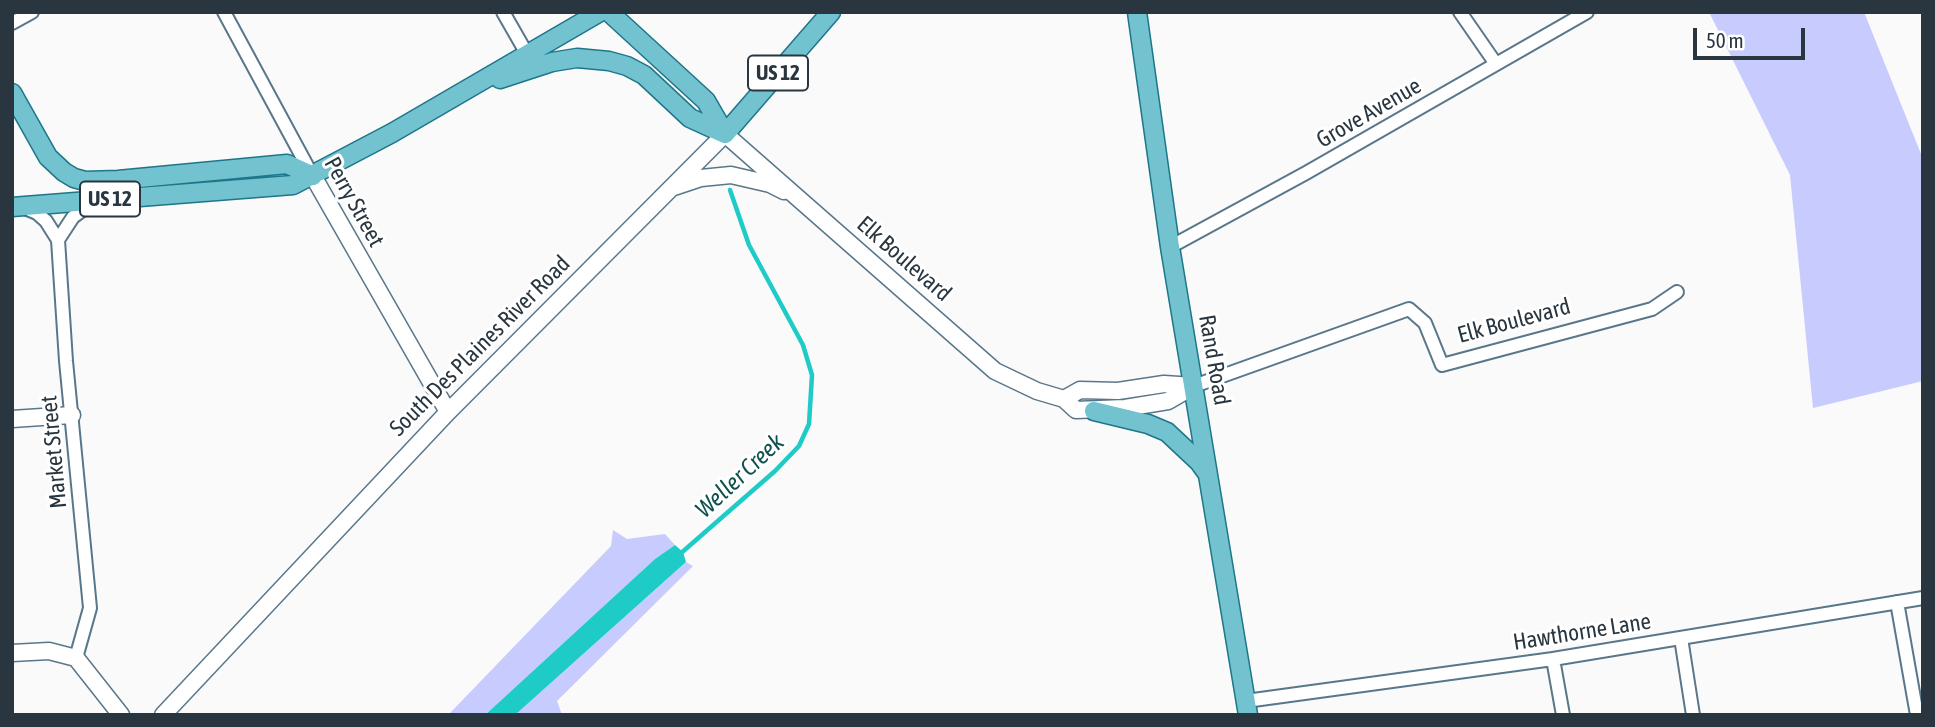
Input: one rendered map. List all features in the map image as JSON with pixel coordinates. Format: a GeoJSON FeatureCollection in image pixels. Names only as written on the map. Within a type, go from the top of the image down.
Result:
{"type":"FeatureCollection","features":[{"type":"Feature","properties":{"kind":"main road","name":"US 12"},"geometry":{"type":"LineString","coordinates":[[17,207],[293,185],[466,90],[600,12]]}},
{"type":"Feature","properties":{"kind":"main road","name":"Elk Boulevard"},"geometry":{"type":"LineString","coordinates":[[609,12],[706,101],[725,134]]}},
{"type":"Feature","properties":{"kind":"main road","name":"South Des Plaines River Road"},"geometry":{"type":"LineString","coordinates":[[163,715],[448,412],[725,134],[831,12]]}},
{"type":"Feature","properties":{"kind":"main road","name":"Rand Road"},"geometry":{"type":"LineString","coordinates":[[1137,12],[1170,247],[1247,708]]}},
{"type":"Feature","properties":{"kind":"main road","name":"Elk Boulevard"},"geometry":{"type":"LineString","coordinates":[[466,90],[552,62],[577,58],[627,66],[644,75],[690,118],[725,134],[995,371],[1037,391],[1064,399],[1076,410],[1094,411],[1168,401],[1194,386]]}},
{"type":"Feature","properties":{"kind":"main road","name":"US 12"},"geometry":{"type":"LineString","coordinates":[[12,93],[48,157],[64,172],[85,181],[287,164],[313,176]]}},
{"type":"Feature","properties":{"kind":"main road"},"geometry":{"type":"LineString","coordinates":[[672,187],[701,178],[731,175],[770,184],[797,197]]}},
{"type":"Feature","properties":{"kind":"main road","name":"Perry Street"},"geometry":{"type":"LineString","coordinates":[[313,176],[448,412]]}},
{"type":"Feature","properties":{"kind":"main road","name":"Elk Boulevard"},"geometry":{"type":"LineString","coordinates":[[1064,399],[1080,390],[1118,391],[1164,384],[1194,386]]}},
{"type":"Feature","properties":{"kind":"main road"},"geometry":{"type":"LineString","coordinates":[[1094,411],[1148,424],[1167,432],[1209,475]]}},
{"type":"Feature","properties":{"kind":"main road"},"geometry":{"type":"LineString","coordinates":[[12,419],[72,415]]}},
{"type":"Feature","properties":{"kind":"main road"},"geometry":{"type":"LineString","coordinates":[[12,653],[49,651],[76,658],[121,715]]}},
{"type":"Feature","properties":{"kind":"street"},"geometry":{"type":"LineString","coordinates":[[12,23],[32,12]]}},
{"type":"Feature","properties":{"kind":"street","name":"Perry Street"},"geometry":{"type":"LineString","coordinates":[[223,12],[313,176]]}},
{"type":"Feature","properties":{"kind":"street"},"geometry":{"type":"LineString","coordinates":[[503,12],[527,54]]}},
{"type":"Feature","properties":{"kind":"street"},"geometry":{"type":"LineString","coordinates":[[1460,12],[1496,64]]}},
{"type":"Feature","properties":{"kind":"street","name":"Grove Avenue"},"geometry":{"type":"LineString","coordinates":[[1170,247],[1587,12]]}},
{"type":"Feature","properties":{"kind":"street"},"geometry":{"type":"LineString","coordinates":[[17,207],[37,213],[46,221],[58,240],[73,217],[96,200]]}},
{"type":"Feature","properties":{"kind":"street","name":"Market Street"},"geometry":{"type":"LineString","coordinates":[[58,240],[90,608],[76,658]]}},
{"type":"Feature","properties":{"kind":"street","name":"Elk Boulevard"},"geometry":{"type":"LineString","coordinates":[[1194,386],[1409,309],[1425,323],[1442,365],[1652,309],[1677,292]]}},
{"type":"Feature","properties":{"kind":"street","name":"Hawthorne Lane"},"geometry":{"type":"LineString","coordinates":[[1247,708],[1923,598]]}},
{"type":"Feature","properties":{"kind":"street"},"geometry":{"type":"LineString","coordinates":[[1898,602],[1917,715]]}},
{"type":"Feature","properties":{"kind":"street"},"geometry":{"type":"LineString","coordinates":[[1681,638],[1693,715]]}},
{"type":"Feature","properties":{"kind":"street"},"geometry":{"type":"LineString","coordinates":[[1553,659],[1563,715]]}},
{"type":"Feature","properties":{"kind":"shaded area"},"geometry":{"type":"Polygon","coordinates":[[[1709,12],[1864,12],[1923,159],[1923,381],[1813,408],[1790,175],[1709,12]]]}},
{"type":"Feature","properties":{"kind":"shaded area"},"geometry":{"type":"Polygon","coordinates":[[[613,530],[627,539],[665,534],[675,545],[655,559],[485,715],[451,715],[450,713],[611,546],[613,530]]]}},
{"type":"Feature","properties":{"kind":"shaded area"},"geometry":{"type":"Polygon","coordinates":[[[675,545],[683,552],[686,562],[515,715],[485,715],[655,559],[675,545]]]}},
{"type":"Feature","properties":{"kind":"shaded area"},"geometry":{"type":"Polygon","coordinates":[[[686,562],[693,566],[557,701],[562,715],[515,715],[686,562]]]}},
{"type":"Feature","properties":{"kind":"waterway","name":"Weller Creek"},"geometry":{"type":"LineString","coordinates":[[680,554],[775,471],[799,446],[809,424],[812,375],[803,345],[749,245],[730,190]]}}]}
